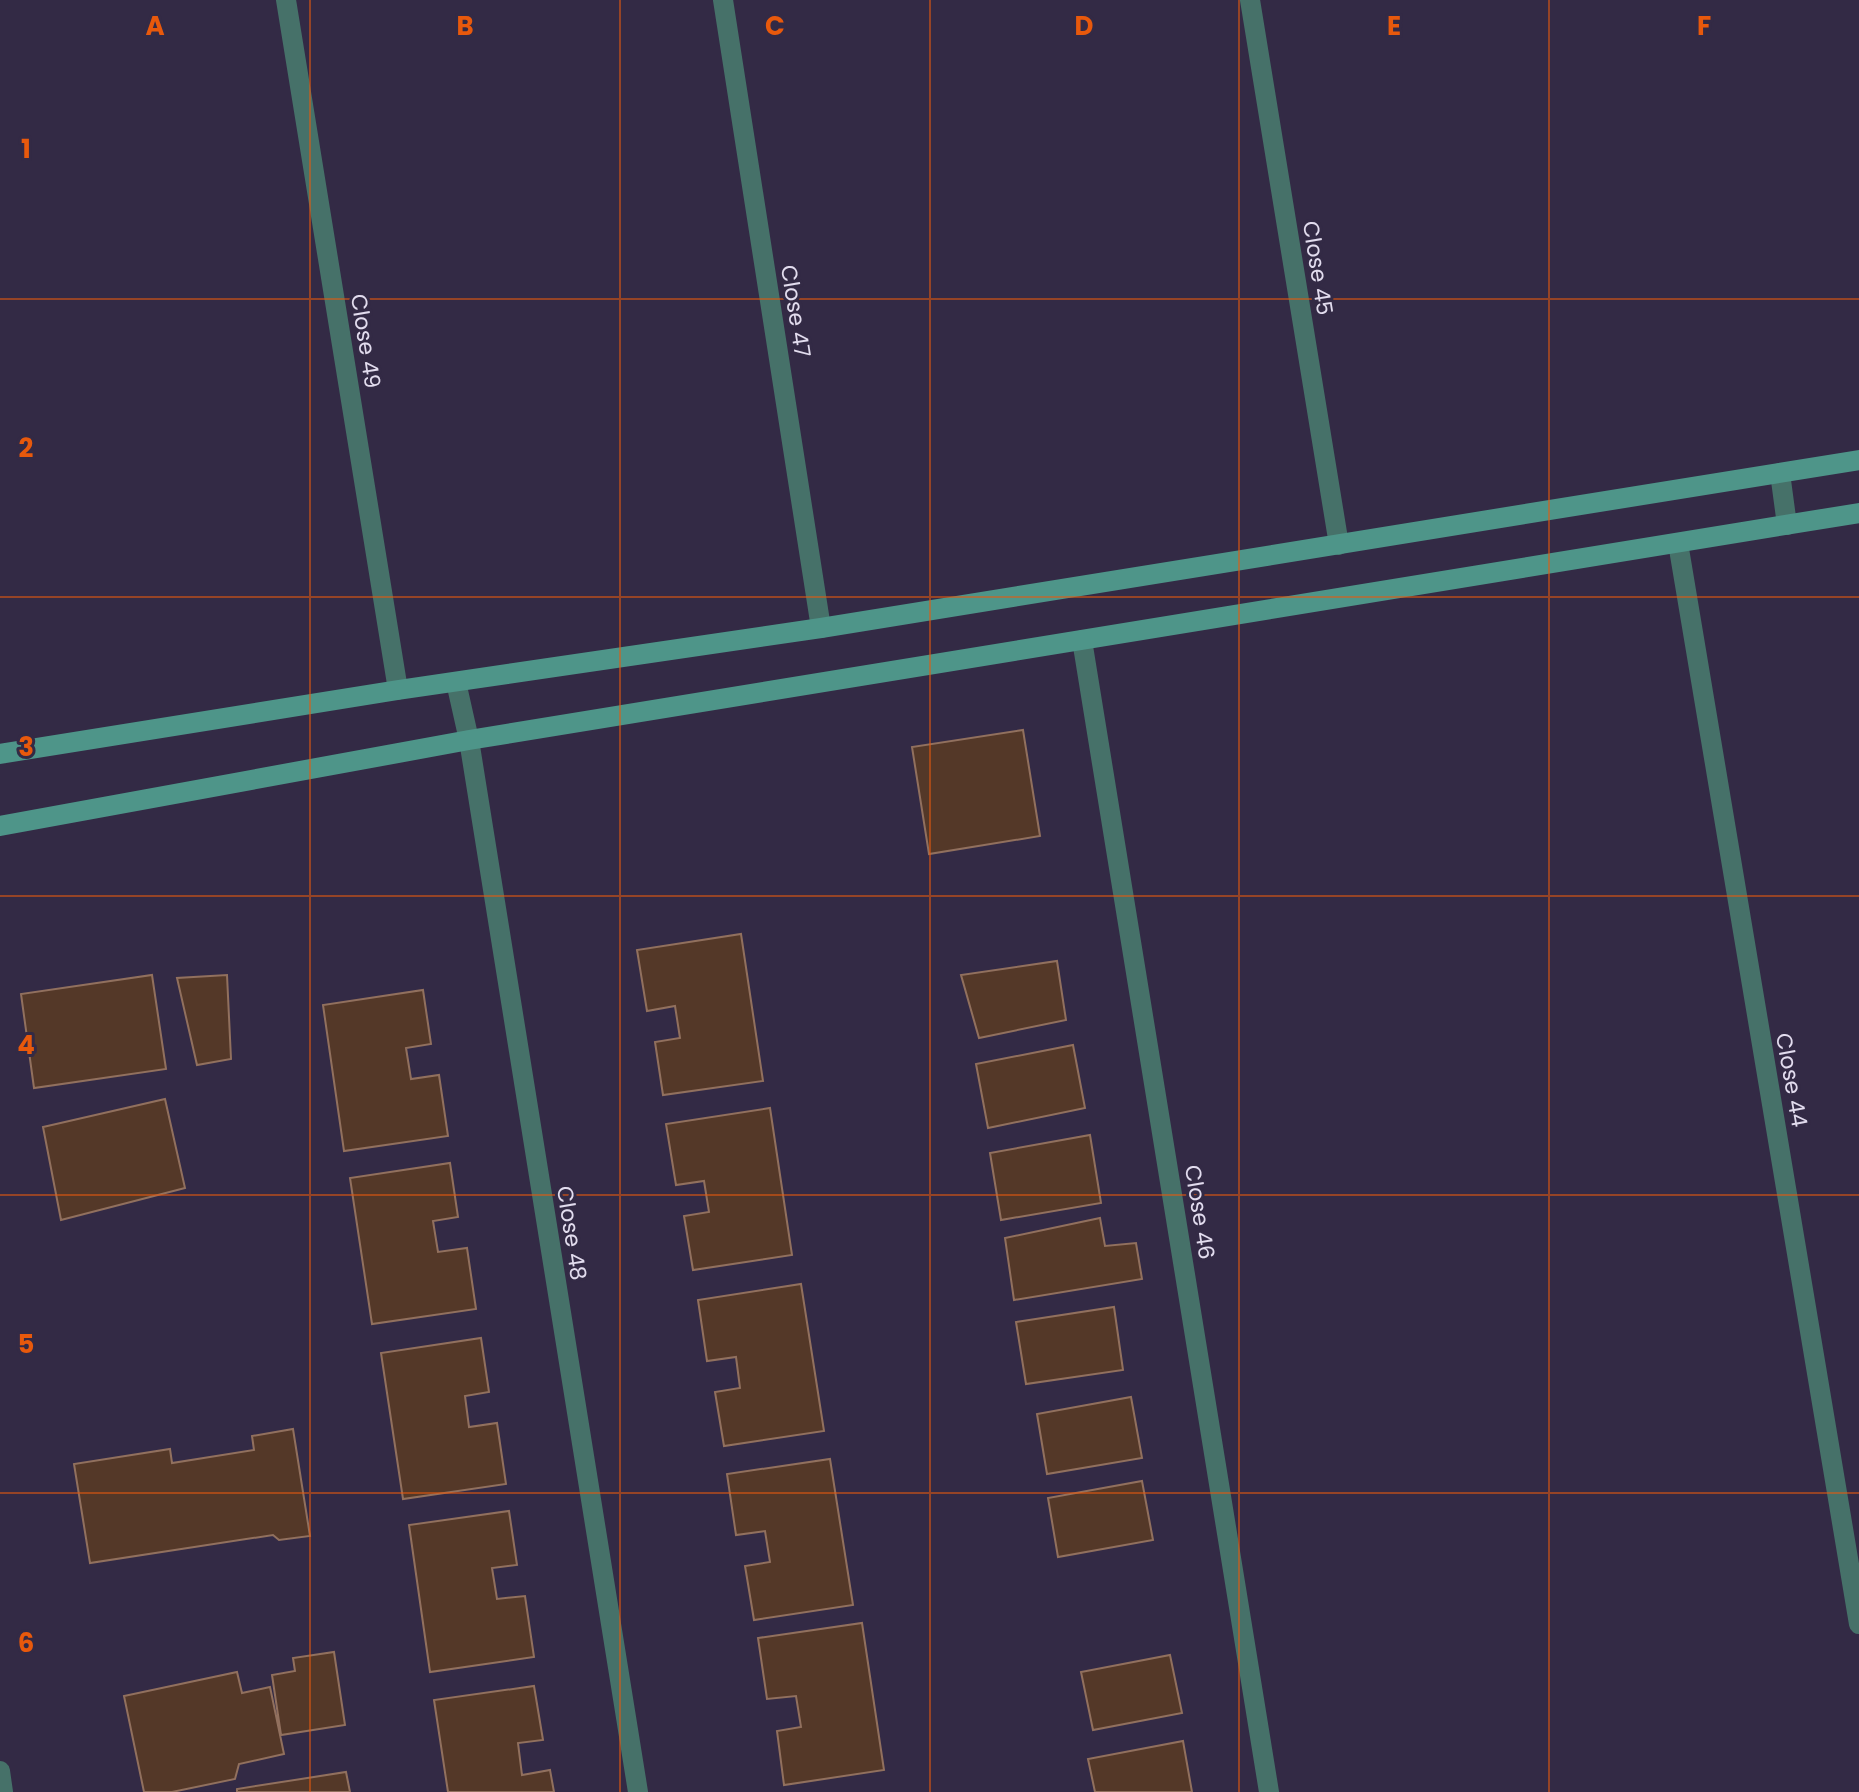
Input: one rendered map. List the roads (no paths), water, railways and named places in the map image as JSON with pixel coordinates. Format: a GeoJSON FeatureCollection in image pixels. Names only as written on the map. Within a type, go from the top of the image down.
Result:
{"type":"FeatureCollection","features":[{"type":"Feature","properties":{"kind":"street","name":"Close 49"},"geometry":{"type":"LineString","coordinates":[[286,0],[398,690]]}},
{"type":"Feature","properties":{"kind":"street","name":"Close 47"},"geometry":{"type":"LineString","coordinates":[[723,0],[821,628]]}},
{"type":"Feature","properties":{"kind":"street","name":"Close 45"},"geometry":{"type":"LineString","coordinates":[[1250,0],[1339,545]]}},
{"type":"Feature","properties":{"kind":"street"},"geometry":{"type":"LineString","coordinates":[[0,754],[398,690],[821,628],[1859,460]]}},
{"type":"Feature","properties":{"kind":"street"},"geometry":{"type":"LineString","coordinates":[[1780,473],[1787,525]]}},
{"type":"Feature","properties":{"kind":"street"},"geometry":{"type":"LineString","coordinates":[[0,826],[469,740],[1859,513]]}},
{"type":"Feature","properties":{"kind":"street","name":"Close 44"},"geometry":{"type":"LineString","coordinates":[[1678,543],[1859,1624]]}},
{"type":"Feature","properties":{"kind":"street","name":"Close 46"},"geometry":{"type":"LineString","coordinates":[[1082,640],[1269,1792]]}},
{"type":"Feature","properties":{"kind":"street","name":"Close 48"},"geometry":{"type":"LineString","coordinates":[[456,682],[469,740],[638,1792]]}},
{"type":"Feature","properties":{"kind":"street"},"geometry":{"type":"LineString","coordinates":[[0,1771],[3,1792]]}}]}
